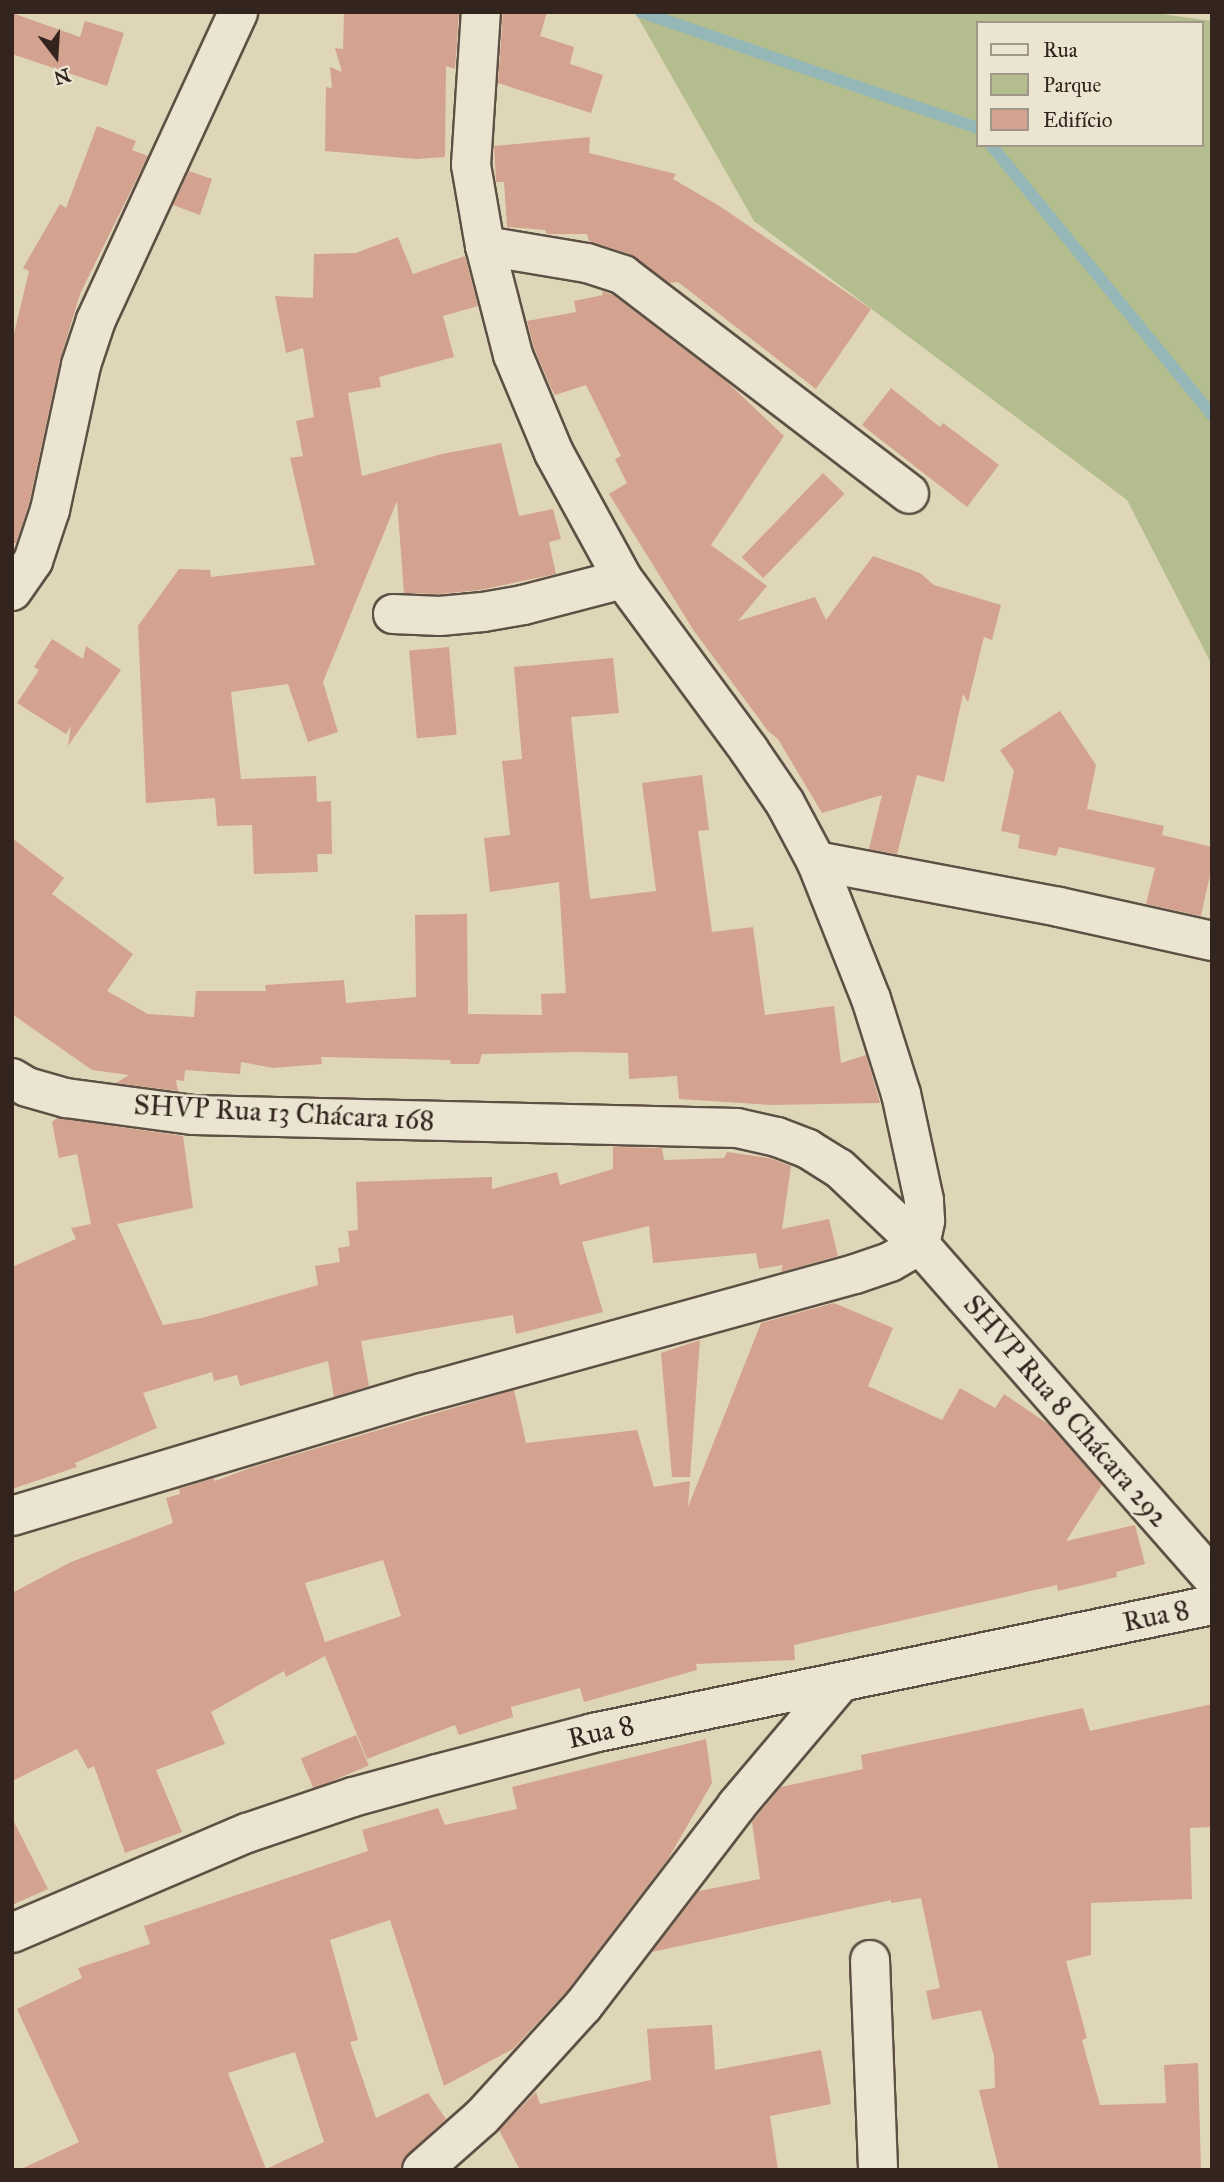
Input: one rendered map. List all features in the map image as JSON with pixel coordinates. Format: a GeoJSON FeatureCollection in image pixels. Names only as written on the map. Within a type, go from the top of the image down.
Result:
{"type":"FeatureCollection","features":[{"type":"Feature","properties":{"kind":"street"},"geometry":{"type":"LineString","coordinates":[[12,590],[33,561],[50,510],[81,365],[96,320],[237,12]]}},
{"type":"Feature","properties":{"kind":"street"},"geometry":{"type":"LineString","coordinates":[[12,1516],[423,1393],[855,1274],[890,1262],[920,1245],[925,1221],[924,1200],[901,1094],[870,999],[816,861],[785,803],[749,750],[623,579],[536,413],[513,355],[485,246],[471,165],[481,12]]}},
{"type":"Feature","properties":{"kind":"street"},"geometry":{"type":"LineString","coordinates":[[485,246],[575,261],[624,275],[909,494]]}},
{"type":"Feature","properties":{"kind":"street"},"geometry":{"type":"LineString","coordinates":[[12,563],[12,590]]}},
{"type":"Feature","properties":{"kind":"street"},"geometry":{"type":"LineString","coordinates":[[393,614],[440,617],[483,612],[523,605],[623,579]]}},
{"type":"Feature","properties":{"kind":"street"},"geometry":{"type":"LineString","coordinates":[[816,861],[1059,907],[1212,941]]}},
{"type":"Feature","properties":{"kind":"street","name":"SHVP Rua 13 Chácara 168"},"geometry":{"type":"LineString","coordinates":[[12,1079],[27,1087],[66,1098],[194,1115],[737,1128],[777,1137],[808,1149],[839,1168],[920,1245]]}},
{"type":"Feature","properties":{"kind":"street","name":"SHVP Rua 8 Chácara 292"},"geometry":{"type":"LineString","coordinates":[[920,1245],[1212,1577]]}},
{"type":"Feature","properties":{"kind":"street","name":"Rua 8"},"geometry":{"type":"LineString","coordinates":[[12,1933],[247,1833],[353,1797],[593,1733],[1212,1605]]}},
{"type":"Feature","properties":{"kind":"street"},"geometry":{"type":"LineString","coordinates":[[422,2170],[482,2117],[583,2006],[737,1805],[840,1684]]}},
{"type":"Feature","properties":{"kind":"street"},"geometry":{"type":"LineString","coordinates":[[870,1960],[878,2170]]}},
{"type":"Feature","properties":{"kind":"green space"},"geometry":{"type":"Polygon","coordinates":[[[635,12],[1147,12],[1212,21],[1212,665],[1127,500],[754,221],[635,12]]]}},
{"type":"Feature","properties":{"kind":"building"},"geometry":{"type":"Polygon","coordinates":[[[344,12],[459,12],[455,69],[446,66],[445,157],[416,159],[325,151],[326,87],[332,88],[330,67],[342,72],[335,48],[343,49],[344,12]]]}},
{"type":"Feature","properties":{"kind":"building"},"geometry":{"type":"Polygon","coordinates":[[[503,12],[547,12],[540,36],[574,47],[570,64],[603,75],[591,113],[498,83],[503,12]]]}},
{"type":"Feature","properties":{"kind":"building"},"geometry":{"type":"Polygon","coordinates":[[[12,13],[80,37],[85,21],[124,33],[107,86],[12,54],[12,13]]]}},
{"type":"Feature","properties":{"kind":"building"},"geometry":{"type":"Polygon","coordinates":[[[97,126],[136,141],[132,150],[148,156],[80,294],[60,360],[29,504],[16,543],[12,543],[12,342],[29,271],[23,268],[60,204],[66,208],[97,126]]]}},
{"type":"Feature","properties":{"kind":"building"},"geometry":{"type":"Polygon","coordinates":[[[590,137],[589,153],[676,174],[673,179],[721,207],[871,309],[816,389],[678,282],[669,283],[630,254],[589,241],[587,234],[547,234],[545,230],[507,227],[504,182],[496,182],[494,146],[590,137]]]}},
{"type":"Feature","properties":{"kind":"building"},"geometry":{"type":"Polygon","coordinates":[[[189,171],[212,179],[200,215],[173,205],[189,171]]]}},
{"type":"Feature","properties":{"kind":"building"},"geometry":{"type":"Polygon","coordinates":[[[398,237],[413,274],[465,256],[478,306],[443,316],[454,357],[379,377],[381,387],[348,393],[362,476],[442,454],[501,443],[519,516],[553,509],[561,539],[549,542],[556,574],[480,590],[439,594],[404,593],[397,501],[323,682],[338,732],[308,742],[288,684],[231,692],[241,779],[316,776],[317,802],[331,801],[332,854],[317,854],[318,872],[254,874],[252,825],[217,826],[215,798],[146,803],[138,626],[179,569],[210,570],[211,577],[315,565],[290,458],[303,456],[296,421],[314,417],[303,348],[286,353],[275,296],[313,298],[314,254],[356,253],[398,237]]]}},
{"type":"Feature","properties":{"kind":"building"},"geometry":{"type":"Polygon","coordinates":[[[602,291],[613,295],[727,382],[784,436],[711,545],[767,586],[738,621],[815,597],[826,620],[873,556],[920,573],[934,585],[1001,605],[992,640],[984,637],[968,702],[963,694],[944,782],[917,775],[897,854],[869,849],[882,795],[822,813],[778,739],[768,731],[694,631],[609,494],[627,483],[615,459],[621,456],[586,385],[555,395],[551,388],[534,348],[527,321],[576,312],[574,301],[603,295],[602,291]]]}},
{"type":"Feature","properties":{"kind":"building"},"geometry":{"type":"Polygon","coordinates":[[[891,388],[940,427],[943,423],[999,465],[967,507],[862,425],[891,388]]]}},
{"type":"Feature","properties":{"kind":"building"},"geometry":{"type":"Polygon","coordinates":[[[823,473],[845,494],[763,578],[742,557],[823,473]]]}},
{"type":"Feature","properties":{"kind":"building"},"geometry":{"type":"Polygon","coordinates":[[[52,639],[83,659],[86,646],[121,670],[68,746],[71,726],[66,734],[17,703],[39,670],[34,667],[52,639]]]}},
{"type":"Feature","properties":{"kind":"building"},"geometry":{"type":"Polygon","coordinates":[[[449,647],[457,735],[417,738],[409,650],[449,647]]]}},
{"type":"Feature","properties":{"kind":"building"},"geometry":{"type":"Polygon","coordinates":[[[613,658],[619,713],[571,717],[590,899],[656,891],[642,783],[702,775],[709,830],[698,831],[712,932],[753,927],[765,1015],[834,1006],[841,1063],[866,1055],[880,1103],[770,1105],[679,1099],[677,1076],[629,1079],[628,1053],[577,1052],[482,1054],[479,1064],[451,1064],[450,1060],[321,1057],[322,1064],[273,1068],[241,1062],[240,1074],[185,1070],[184,1081],[176,1080],[178,1091],[116,1083],[129,1075],[92,1070],[12,1014],[12,838],[64,878],[52,894],[133,954],[107,991],[148,1014],[194,1017],[196,991],[266,991],[265,985],[344,980],[346,1003],[416,997],[415,915],[467,914],[468,1014],[542,1015],[541,994],[566,993],[559,882],[490,892],[484,838],[510,835],[502,761],[522,759],[514,667],[613,658]]]}},
{"type":"Feature","properties":{"kind":"building"},"geometry":{"type":"Polygon","coordinates":[[[1060,711],[1096,765],[1087,809],[1164,826],[1162,835],[1212,847],[1212,866],[1201,916],[1146,904],[1155,868],[1059,847],[1056,856],[1018,848],[1020,835],[1001,831],[1014,771],[1000,750],[1060,711]]]}},
{"type":"Feature","properties":{"kind":"building"},"geometry":{"type":"Polygon","coordinates":[[[57,1118],[183,1136],[193,1208],[117,1224],[163,1325],[202,1318],[318,1285],[315,1266],[340,1262],[338,1248],[350,1246],[348,1231],[358,1230],[356,1182],[492,1177],[492,1189],[557,1172],[560,1185],[613,1169],[613,1147],[662,1148],[664,1160],[724,1158],[727,1152],[769,1158],[791,1166],[782,1229],[829,1219],[838,1256],[781,1272],[783,1265],[759,1269],[756,1253],[653,1263],[649,1226],[582,1242],[603,1312],[516,1334],[513,1315],[361,1341],[369,1386],[334,1397],[328,1361],[240,1386],[237,1375],[214,1381],[212,1372],[143,1393],[157,1428],[75,1463],[77,1467],[12,1489],[12,1267],[76,1239],[71,1228],[91,1224],[77,1154],[59,1158],[52,1122],[57,1118]]]}},
{"type":"Feature","properties":{"kind":"building"},"geometry":{"type":"Polygon","coordinates":[[[834,1303],[893,1328],[868,1386],[942,1420],[960,1388],[995,1408],[1004,1394],[1048,1424],[1102,1485],[1066,1541],[1135,1525],[1145,1564],[1116,1572],[1117,1577],[1058,1591],[1057,1585],[794,1645],[795,1660],[696,1664],[697,1670],[584,1702],[580,1688],[511,1707],[513,1717],[459,1735],[455,1725],[367,1759],[325,1656],[286,1677],[284,1671],[211,1712],[225,1744],[156,1770],[182,1832],[125,1853],[94,1766],[88,1769],[77,1749],[12,1781],[12,1593],[71,1562],[173,1523],[166,1498],[180,1494],[179,1489],[214,1478],[215,1481],[253,1467],[514,1390],[526,1443],[637,1430],[654,1487],[690,1481],[688,1507],[761,1323],[834,1303]],[[383,1560],[305,1583],[325,1642],[401,1616],[383,1560]]]}},
{"type":"Feature","properties":{"kind":"building"},"geometry":{"type":"Polygon","coordinates":[[[700,1340],[690,1477],[672,1477],[661,1353],[700,1340]]]}},
{"type":"Feature","properties":{"kind":"building"},"geometry":{"type":"Polygon","coordinates":[[[1212,1704],[1212,1827],[1190,1828],[1192,1899],[1091,1903],[1091,1955],[1066,1961],[1087,2038],[1082,2040],[1100,2105],[1166,2103],[1164,2065],[1198,2063],[1201,2170],[999,2170],[979,2090],[995,2088],[994,2056],[981,2010],[932,2020],[926,1991],[940,1988],[921,1898],[891,1903],[891,1900],[652,1952],[699,1891],[760,1879],[752,1822],[781,1787],[863,1769],[861,1755],[1083,1708],[1090,1731],[1212,1704]]]}},
{"type":"Feature","properties":{"kind":"building"},"geometry":{"type":"Polygon","coordinates":[[[356,1735],[369,1765],[314,1789],[301,1758],[356,1735]]]}},
{"type":"Feature","properties":{"kind":"building"},"geometry":{"type":"Polygon","coordinates":[[[706,1739],[712,1783],[668,1859],[566,1992],[513,2049],[444,2086],[390,1920],[330,1940],[358,2040],[350,2042],[376,2118],[428,2093],[446,2119],[408,2154],[400,2170],[19,2170],[79,2142],[17,2009],[82,1978],[78,1968],[150,1944],[144,1926],[368,1851],[362,1830],[438,1808],[445,1825],[517,1809],[512,1787],[706,1739]],[[295,2052],[228,2073],[266,2169],[324,2142],[295,2052]]]}},
{"type":"Feature","properties":{"kind":"building"},"geometry":{"type":"Polygon","coordinates":[[[12,1818],[48,1889],[12,1905],[12,1818]]]}},
{"type":"Feature","properties":{"kind":"building"},"geometry":{"type":"Polygon","coordinates":[[[712,2025],[715,2070],[821,2050],[831,2104],[770,2116],[778,2170],[520,2170],[499,2130],[536,2092],[540,2104],[651,2080],[647,2029],[712,2025]]]}},
{"type":"Feature","properties":{"kind":"waterway"},"geometry":{"type":"LineString","coordinates":[[641,12],[976,128]]}},
{"type":"Feature","properties":{"kind":"waterway"},"geometry":{"type":"LineString","coordinates":[[993,147],[1212,415]]}}]}
